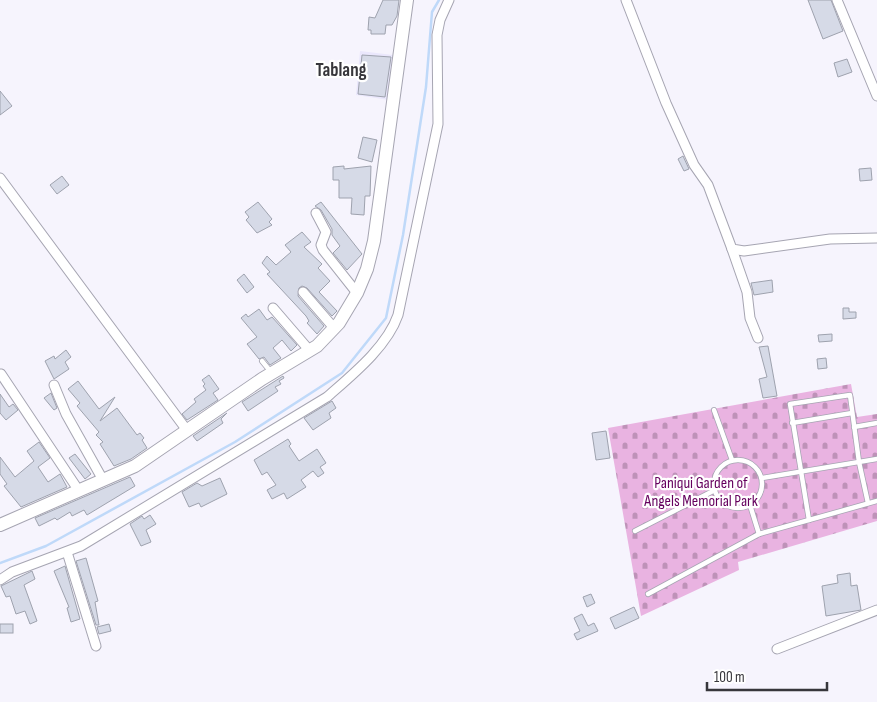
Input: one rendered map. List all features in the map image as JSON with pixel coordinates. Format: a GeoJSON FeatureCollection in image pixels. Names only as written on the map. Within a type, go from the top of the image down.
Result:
{"type":"FeatureCollection","features":[{"type":"Feature","properties":{"kind":"street"},"geometry":{"type":"LineString","coordinates":[[0,525],[135,466],[186,428],[310,350],[334,328],[357,293],[367,268],[374,241],[407,0]]}},
{"type":"Feature","properties":{"kind":"street"},"geometry":{"type":"LineString","coordinates":[[0,580],[12,572],[67,552],[100,536],[326,397],[361,368],[388,333],[398,314],[438,124],[438,35],[440,20],[449,0]]}},
{"type":"Feature","properties":{"kind":"street"},"geometry":{"type":"LineString","coordinates":[[626,0],[666,103],[694,165],[708,185],[736,253],[747,292],[750,318],[758,338]]}},
{"type":"Feature","properties":{"kind":"street"},"geometry":{"type":"LineString","coordinates":[[837,0],[877,96]]}},
{"type":"Feature","properties":{"kind":"street"},"geometry":{"type":"LineString","coordinates":[[0,178],[186,428]]}},
{"type":"Feature","properties":{"kind":"street"},"geometry":{"type":"LineString","coordinates":[[316,213],[326,232],[321,245],[323,250],[357,293]]}},
{"type":"Feature","properties":{"kind":"street"},"geometry":{"type":"LineString","coordinates":[[736,253],[830,239],[877,238]]}},
{"type":"Feature","properties":{"kind":"street"},"geometry":{"type":"LineString","coordinates":[[303,292],[334,328]]}},
{"type":"Feature","properties":{"kind":"street"},"geometry":{"type":"LineString","coordinates":[[273,308],[310,350]]}},
{"type":"Feature","properties":{"kind":"street"},"geometry":{"type":"LineString","coordinates":[[1,374],[37,425],[78,492]]}},
{"type":"Feature","properties":{"kind":"street"},"geometry":{"type":"LineString","coordinates":[[54,385],[70,423],[103,480]]}},
{"type":"Feature","properties":{"kind":"street"},"geometry":{"type":"LineString","coordinates":[[67,552],[96,646]]}},
{"type":"Feature","properties":{"kind":"street"},"geometry":{"type":"LineString","coordinates":[[777,649],[877,610]]}},
{"type":"Feature","properties":{"kind":"lane"},"geometry":{"type":"LineString","coordinates":[[262,361],[272,373]]}},
{"type":"Feature","properties":{"kind":"lane"},"geometry":{"type":"LineString","coordinates":[[809,520],[790,404],[850,395],[858,462],[868,503]]}},
{"type":"Feature","properties":{"kind":"lane"},"geometry":{"type":"LineString","coordinates":[[714,410],[732,460]]}},
{"type":"Feature","properties":{"kind":"lane"},"geometry":{"type":"LineString","coordinates":[[792,422],[852,414]]}},
{"type":"Feature","properties":{"kind":"lane"},"geometry":{"type":"LineString","coordinates":[[854,427],[877,423]]}},
{"type":"Feature","properties":{"kind":"lane"},"geometry":{"type":"LineString","coordinates":[[762,478],[877,459]]}},
{"type":"Feature","properties":{"kind":"lane"},"geometry":{"type":"LineString","coordinates":[[732,460],[748,462],[757,468],[762,478],[760,494],[750,505],[739,508],[729,506],[720,500],[715,490],[716,474],[723,465],[732,460]]}},
{"type":"Feature","properties":{"kind":"lane"},"geometry":{"type":"LineString","coordinates":[[635,531],[715,490]]}},
{"type":"Feature","properties":{"kind":"lane"},"geometry":{"type":"LineString","coordinates":[[648,594],[759,534],[877,501]]}},
{"type":"Feature","properties":{"kind":"lane"},"geometry":{"type":"LineString","coordinates":[[750,505],[759,534]]}},
{"type":"Feature","properties":{"kind":"shaded area"},"geometry":{"type":"Polygon","coordinates":[[[360,51],[393,55],[389,100],[356,95],[360,51]]]}},
{"type":"Feature","properties":{"kind":"green space","name":"Paniqui Garden of Angels Memorial Park"},"geometry":{"type":"Polygon","coordinates":[[[851,384],[857,417],[877,414],[877,521],[738,562],[739,570],[641,616],[608,428],[851,384]]]}},
{"type":"Feature","properties":{"kind":"building"},"geometry":{"type":"Polygon","coordinates":[[[383,0],[399,0],[397,16],[392,25],[386,25],[385,34],[371,34],[371,30],[368,30],[369,17],[375,18],[383,0]]]}},
{"type":"Feature","properties":{"kind":"building"},"geometry":{"type":"Polygon","coordinates":[[[808,0],[831,0],[843,31],[823,39],[808,0]]]}},
{"type":"Feature","properties":{"kind":"building"},"geometry":{"type":"Polygon","coordinates":[[[362,55],[391,57],[385,97],[358,94],[362,55]]]}},
{"type":"Feature","properties":{"kind":"building"},"geometry":{"type":"Polygon","coordinates":[[[847,59],[852,72],[838,77],[834,63],[847,59]]]}},
{"type":"Feature","properties":{"kind":"building"},"geometry":{"type":"Polygon","coordinates":[[[0,91],[12,106],[0,115],[0,91]]]}},
{"type":"Feature","properties":{"kind":"building"},"geometry":{"type":"Polygon","coordinates":[[[363,137],[377,140],[372,162],[358,158],[363,137]]]}},
{"type":"Feature","properties":{"kind":"building"},"geometry":{"type":"Polygon","coordinates":[[[683,156],[689,169],[684,171],[678,159],[683,156]]]}},
{"type":"Feature","properties":{"kind":"building"},"geometry":{"type":"Polygon","coordinates":[[[344,166],[344,169],[371,166],[370,196],[365,196],[364,215],[351,214],[352,198],[339,198],[339,180],[333,180],[333,167],[344,166]]]}},
{"type":"Feature","properties":{"kind":"building"},"geometry":{"type":"Polygon","coordinates":[[[871,168],[872,180],[860,181],[859,169],[871,168]]]}},
{"type":"Feature","properties":{"kind":"building"},"geometry":{"type":"Polygon","coordinates":[[[62,176],[69,185],[57,194],[50,185],[62,176]]]}},
{"type":"Feature","properties":{"kind":"building"},"geometry":{"type":"Polygon","coordinates":[[[258,202],[272,219],[269,222],[272,225],[257,233],[246,220],[249,217],[245,212],[258,202]]]}},
{"type":"Feature","properties":{"kind":"building"},"geometry":{"type":"Polygon","coordinates":[[[321,202],[362,254],[347,270],[333,253],[340,246],[332,235],[332,229],[321,210],[315,206],[321,202]]]}},
{"type":"Feature","properties":{"kind":"building"},"geometry":{"type":"Polygon","coordinates":[[[302,232],[311,242],[304,247],[322,264],[318,268],[330,281],[319,292],[337,311],[332,316],[307,288],[302,286],[299,288],[298,296],[324,326],[317,334],[307,323],[309,321],[306,316],[267,274],[270,272],[262,263],[267,256],[276,265],[291,252],[285,245],[302,232]]]}},
{"type":"Feature","properties":{"kind":"building"},"geometry":{"type":"Polygon","coordinates":[[[244,274],[254,287],[247,293],[237,280],[244,274]]]}},
{"type":"Feature","properties":{"kind":"building"},"geometry":{"type":"Polygon","coordinates":[[[772,280],[773,292],[754,295],[751,283],[772,280]]]}},
{"type":"Feature","properties":{"kind":"building"},"geometry":{"type":"Polygon","coordinates":[[[843,308],[849,308],[849,312],[856,312],[856,318],[843,319],[843,308]]]}},
{"type":"Feature","properties":{"kind":"building"},"geometry":{"type":"Polygon","coordinates":[[[259,309],[267,320],[272,317],[297,345],[291,351],[282,340],[273,348],[281,358],[270,365],[264,357],[259,359],[247,344],[257,337],[241,318],[246,314],[248,317],[259,309]]]}},
{"type":"Feature","properties":{"kind":"building"},"geometry":{"type":"Polygon","coordinates":[[[832,334],[832,341],[819,342],[818,335],[832,334]]]}},
{"type":"Feature","properties":{"kind":"building"},"geometry":{"type":"Polygon","coordinates":[[[768,346],[777,396],[763,398],[759,379],[767,377],[759,347],[768,346]]]}},
{"type":"Feature","properties":{"kind":"building"},"geometry":{"type":"Polygon","coordinates":[[[66,350],[71,357],[65,362],[69,369],[54,379],[45,361],[54,356],[55,359],[66,350]]]}},
{"type":"Feature","properties":{"kind":"building"},"geometry":{"type":"Polygon","coordinates":[[[826,358],[827,368],[818,369],[817,359],[826,358]]]}},
{"type":"Feature","properties":{"kind":"building"},"geometry":{"type":"Polygon","coordinates":[[[209,375],[219,389],[213,393],[218,400],[187,420],[182,414],[196,402],[194,399],[206,390],[202,380],[209,375]]]}},
{"type":"Feature","properties":{"kind":"building"},"geometry":{"type":"Polygon","coordinates":[[[283,376],[284,378],[279,381],[281,384],[275,387],[278,391],[248,411],[242,402],[283,376]]]}},
{"type":"Feature","properties":{"kind":"building"},"geometry":{"type":"Polygon","coordinates":[[[78,381],[99,409],[115,397],[100,421],[117,408],[137,435],[140,433],[144,438],[142,440],[147,448],[131,459],[114,466],[100,444],[103,442],[96,435],[99,432],[77,406],[80,403],[68,389],[78,381]]]}},
{"type":"Feature","properties":{"kind":"building"},"geometry":{"type":"Polygon","coordinates":[[[51,393],[57,408],[54,410],[44,398],[51,393]]]}},
{"type":"Feature","properties":{"kind":"building"},"geometry":{"type":"Polygon","coordinates":[[[0,394],[9,407],[13,404],[18,410],[6,420],[0,413],[0,394]]]}},
{"type":"Feature","properties":{"kind":"building"},"geometry":{"type":"Polygon","coordinates":[[[332,401],[336,408],[329,413],[331,418],[313,430],[304,418],[332,401]]]}},
{"type":"Feature","properties":{"kind":"building"},"geometry":{"type":"Polygon","coordinates":[[[227,413],[221,419],[223,423],[197,441],[193,436],[227,413]]]}},
{"type":"Feature","properties":{"kind":"building"},"geometry":{"type":"Polygon","coordinates":[[[606,431],[610,458],[596,460],[592,433],[606,431]]]}},
{"type":"Feature","properties":{"kind":"building"},"geometry":{"type":"Polygon","coordinates":[[[288,439],[291,444],[289,446],[299,461],[317,449],[326,463],[320,467],[324,473],[318,477],[313,471],[301,480],[306,487],[287,499],[284,493],[272,499],[267,490],[276,485],[267,472],[262,475],[254,460],[288,439]]]}},
{"type":"Feature","properties":{"kind":"building"},"geometry":{"type":"Polygon","coordinates":[[[39,442],[50,458],[38,467],[48,482],[60,474],[67,487],[21,507],[4,486],[7,484],[0,474],[0,457],[15,477],[34,461],[27,451],[39,442]]]}},
{"type":"Feature","properties":{"kind":"building"},"geometry":{"type":"Polygon","coordinates":[[[75,454],[91,474],[85,479],[69,458],[75,454]]]}},
{"type":"Feature","properties":{"kind":"building"},"geometry":{"type":"Polygon","coordinates":[[[130,477],[135,486],[87,515],[84,510],[72,516],[70,512],[57,520],[55,518],[39,526],[35,518],[130,477]]]}},
{"type":"Feature","properties":{"kind":"building"},"geometry":{"type":"Polygon","coordinates":[[[220,478],[227,494],[201,507],[199,503],[189,507],[182,492],[197,483],[202,486],[220,478]]]}},
{"type":"Feature","properties":{"kind":"building"},"geometry":{"type":"Polygon","coordinates":[[[150,515],[156,524],[146,530],[151,542],[141,546],[130,524],[142,516],[144,519],[150,515]]]}},
{"type":"Feature","properties":{"kind":"building"},"geometry":{"type":"Polygon","coordinates":[[[86,558],[98,601],[95,602],[99,625],[96,625],[76,561],[86,558]]]}},
{"type":"Feature","properties":{"kind":"building"},"geometry":{"type":"Polygon","coordinates":[[[65,566],[80,619],[71,622],[67,608],[69,607],[54,571],[65,566]]]}},
{"type":"Feature","properties":{"kind":"building"},"geometry":{"type":"Polygon","coordinates":[[[32,571],[35,579],[24,585],[37,621],[30,624],[25,611],[16,614],[10,596],[6,597],[1,586],[32,571]]]}},
{"type":"Feature","properties":{"kind":"building"},"geometry":{"type":"Polygon","coordinates":[[[850,573],[851,586],[857,585],[861,610],[826,616],[822,586],[838,583],[837,575],[850,573]]]}},
{"type":"Feature","properties":{"kind":"building"},"geometry":{"type":"Polygon","coordinates":[[[591,594],[595,603],[587,607],[583,597],[591,594]]]}},
{"type":"Feature","properties":{"kind":"building"},"geometry":{"type":"Polygon","coordinates":[[[634,607],[639,618],[615,629],[610,618],[634,607]]]}},
{"type":"Feature","properties":{"kind":"building"},"geometry":{"type":"Polygon","coordinates":[[[582,614],[588,626],[594,623],[598,631],[577,640],[574,634],[580,631],[574,618],[582,614]]]}},
{"type":"Feature","properties":{"kind":"building"},"geometry":{"type":"Polygon","coordinates":[[[0,624],[13,624],[13,633],[0,633],[0,624]]]}},
{"type":"Feature","properties":{"kind":"building"},"geometry":{"type":"Polygon","coordinates":[[[109,624],[111,631],[99,634],[97,627],[109,624]]]}},
{"type":"Feature","properties":{"kind":"waterway"},"geometry":{"type":"LineString","coordinates":[[0,563],[46,546],[235,442],[342,373],[386,318],[403,235],[426,87],[432,12],[439,0]]}},
{"type":"Feature","properties":{"kind":"district","name":"Tablang"},"geometry":{"type":"Point","coordinates":[341,70]}}]}
